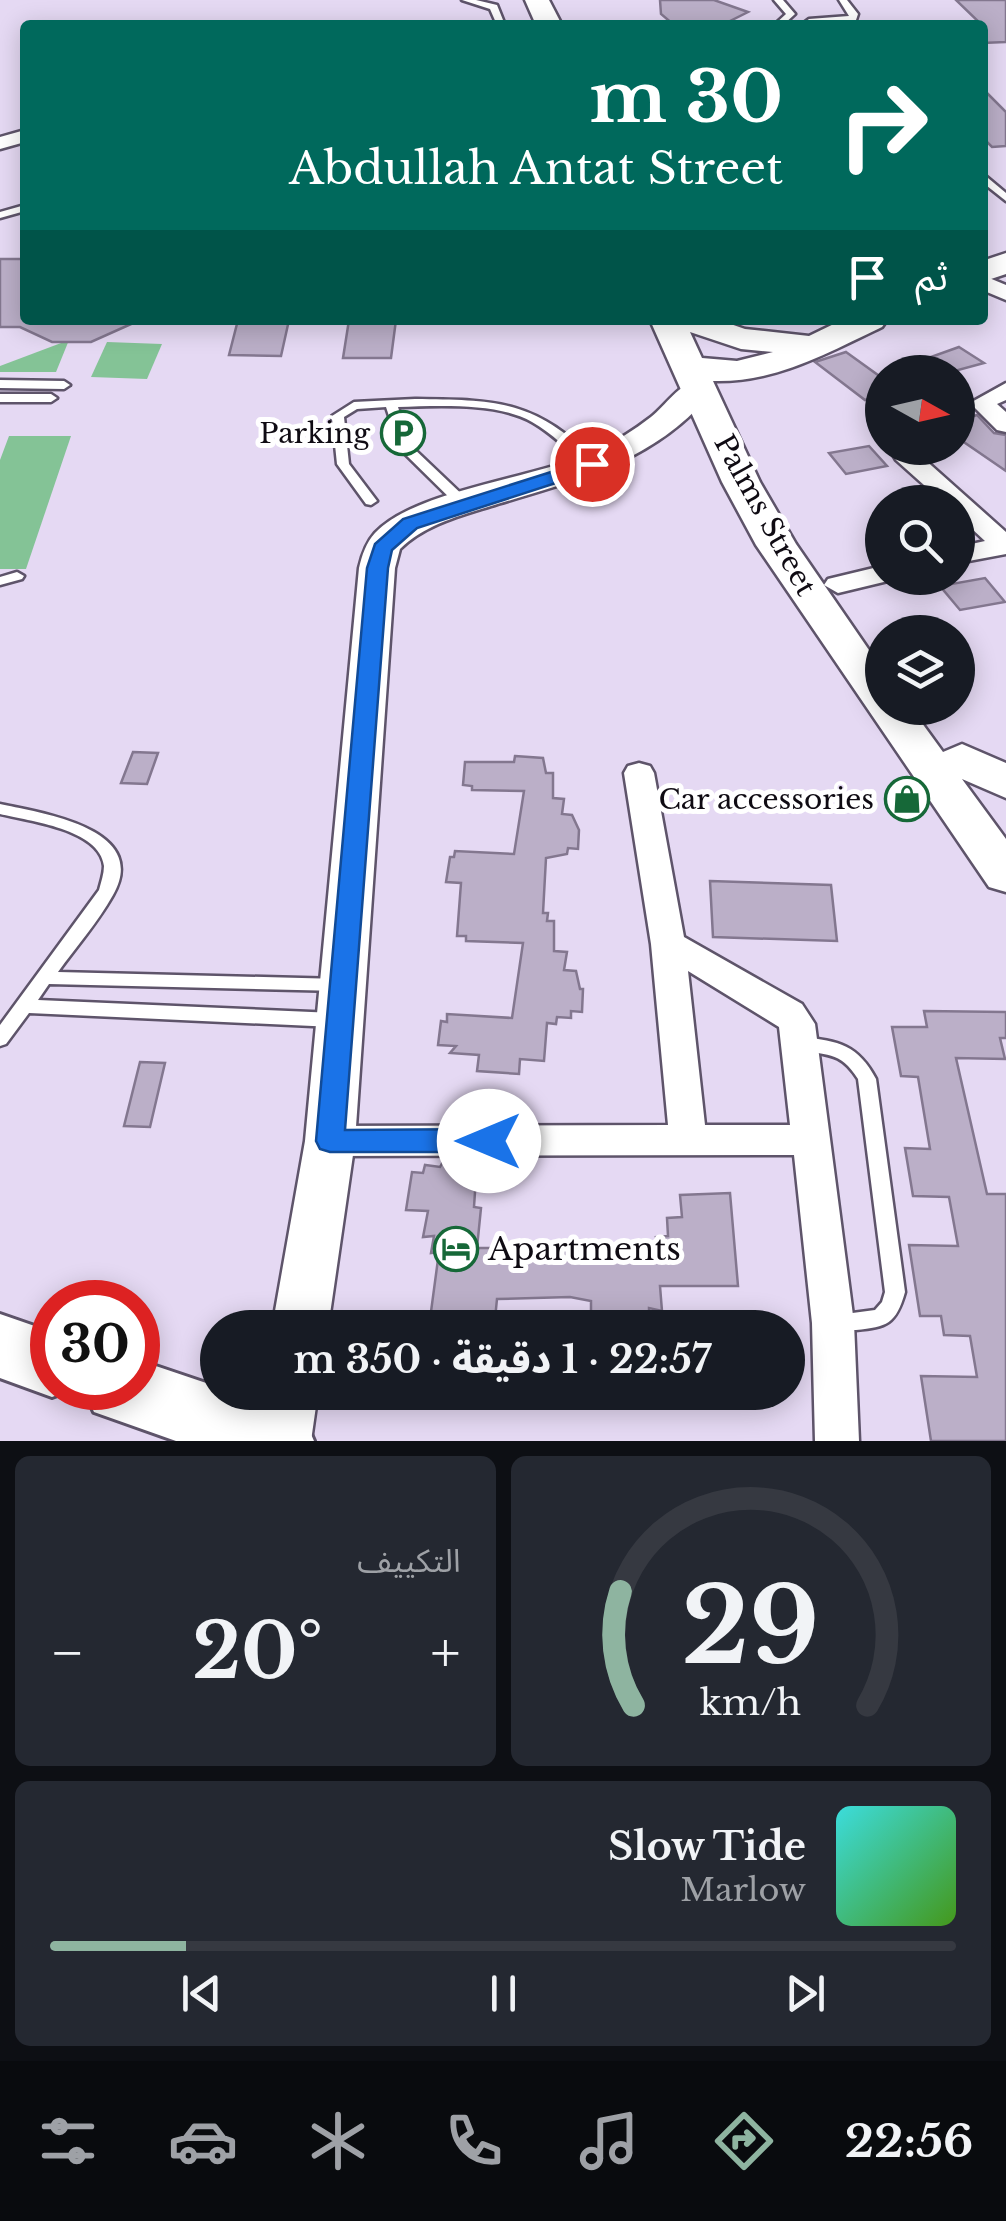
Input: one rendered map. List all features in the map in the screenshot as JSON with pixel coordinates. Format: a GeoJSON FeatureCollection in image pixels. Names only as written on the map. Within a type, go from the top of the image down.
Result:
{"type":"FeatureCollection","features":[{"type":"Feature","properties":{"kind":"highway"},"geometry":{"type":"LineString","coordinates":[[0,1346],[30,1356]]}},
{"type":"Feature","properties":{"kind":"highway"},"geometry":{"type":"LineString","coordinates":[[160,1401],[279,1441]]}},
{"type":"Feature","properties":{"kind":"main road","name":"Palms Street"},"geometry":{"type":"LineString","coordinates":[[686,325],[741,482],[776,544],[865,675]]}},
{"type":"Feature","properties":{"kind":"main road"},"geometry":{"type":"LineString","coordinates":[[697,325],[741,339],[797,343]]}},
{"type":"Feature","properties":{"kind":"main road"},"geometry":{"type":"LineString","coordinates":[[303,1310],[330,1141],[382,548],[398,530],[424,518],[592,464],[658,428],[701,376],[736,359],[858,325]]}},
{"type":"Feature","properties":{"kind":"main road"},"geometry":{"type":"LineString","coordinates":[[701,376],[763,367],[858,325]]}},
{"type":"Feature","properties":{"kind":"main road"},"geometry":{"type":"LineString","coordinates":[[736,412],[740,388],[763,367]]}},
{"type":"Feature","properties":{"kind":"main road","name":"Palms Street"},"geometry":{"type":"LineString","coordinates":[[701,376],[736,412],[865,623]]}},
{"type":"Feature","properties":{"kind":"main road"},"geometry":{"type":"LineString","coordinates":[[902,725],[999,844]]}},
{"type":"Feature","properties":{"kind":"main road"},"geometry":{"type":"LineString","coordinates":[[937,725],[962,760],[999,844]]}},
{"type":"Feature","properties":{"kind":"main road"},"geometry":{"type":"LineString","coordinates":[[962,760],[1006,783]]}},
{"type":"Feature","properties":{"kind":"main road"},"geometry":{"type":"LineString","coordinates":[[279,1441],[286,1410]]}},
{"type":"Feature","properties":{"kind":"street"},"geometry":{"type":"LineString","coordinates":[[1006,390],[982,403],[1006,425]]}},
{"type":"Feature","properties":{"kind":"street"},"geometry":{"type":"LineString","coordinates":[[916,465],[1005,545]]}},
{"type":"Feature","properties":{"kind":"street"},"geometry":{"type":"LineString","coordinates":[[975,552],[1005,545]]}},
{"type":"Feature","properties":{"kind":"street"},"geometry":{"type":"LineString","coordinates":[[838,584],[865,578]]}},
{"type":"Feature","properties":{"kind":"street"},"geometry":{"type":"LineString","coordinates":[[639,773],[668,944],[688,1140]]}},
{"type":"Feature","properties":{"kind":"street"},"geometry":{"type":"LineString","coordinates":[[668,944],[788,1013],[798,1024],[833,1322],[838,1441]]}},
{"type":"Feature","properties":{"kind":"street"},"geometry":{"type":"LineString","coordinates":[[330,1141],[813,1140]]}},
{"type":"Feature","properties":{"kind":"lane"},"geometry":{"type":"LineString","coordinates":[[466,0],[494,7],[500,20]]}},
{"type":"Feature","properties":{"kind":"lane"},"geometry":{"type":"LineString","coordinates":[[778,0],[791,14],[784,20]]}},
{"type":"Feature","properties":{"kind":"lane"},"geometry":{"type":"LineString","coordinates":[[831,20],[853,18],[842,0]]}},
{"type":"Feature","properties":{"kind":"lane"},"geometry":{"type":"LineString","coordinates":[[0,384],[64,385]]}},
{"type":"Feature","properties":{"kind":"lane"},"geometry":{"type":"LineString","coordinates":[[0,398],[51,398]]}},
{"type":"Feature","properties":{"kind":"lane"},"geometry":{"type":"LineString","coordinates":[[391,405],[404,446],[465,505]]}},
{"type":"Feature","properties":{"kind":"lane"},"geometry":{"type":"LineString","coordinates":[[371,500],[343,464],[338,416],[354,406],[515,410],[535,418],[592,464]]}},
{"type":"Feature","properties":{"kind":"lane"},"geometry":{"type":"LineString","coordinates":[[0,581],[17,576]]}},
{"type":"Feature","properties":{"kind":"lane"},"geometry":{"type":"LineString","coordinates":[[0,809],[87,832],[105,846],[113,864],[107,890],[0,1039]]}},
{"type":"Feature","properties":{"kind":"lane"},"geometry":{"type":"LineString","coordinates":[[44,978],[342,1003]]}},
{"type":"Feature","properties":{"kind":"lane"},"geometry":{"type":"LineString","coordinates":[[24,1006],[342,1003]]}},
{"type":"Feature","properties":{"kind":"lane"},"geometry":{"type":"LineString","coordinates":[[802,1044],[838,1047],[857,1059],[867,1080],[895,1292],[891,1306],[880,1319],[833,1322]]}},
{"type":"Feature","properties":{"kind":"green space"},"geometry":{"type":"Polygon","coordinates":[[[69,340],[56,372],[0,372],[0,366],[69,340]]]}},
{"type":"Feature","properties":{"kind":"green space"},"geometry":{"type":"Polygon","coordinates":[[[107,342],[162,344],[147,379],[91,377],[107,342]]]}},
{"type":"Feature","properties":{"kind":"green space"},"geometry":{"type":"Polygon","coordinates":[[[9,436],[71,436],[26,569],[0,569],[0,460],[9,436]]]}},
{"type":"Feature","properties":{"kind":"building"},"geometry":{"type":"Polygon","coordinates":[[[660,0],[714,0],[748,12],[732,20],[668,20],[661,14],[660,0]]]}},
{"type":"Feature","properties":{"kind":"building"},"geometry":{"type":"Polygon","coordinates":[[[956,0],[1006,0],[1006,42],[988,43],[988,20],[977,20],[956,0]]]}},
{"type":"Feature","properties":{"kind":"building"},"geometry":{"type":"Polygon","coordinates":[[[988,94],[1006,112],[1006,146],[992,147],[988,143],[988,94]]]}},
{"type":"Feature","properties":{"kind":"building"},"geometry":{"type":"Polygon","coordinates":[[[0,259],[20,259],[20,325],[129,325],[91,342],[52,342],[20,327],[0,327],[0,259]]]}},
{"type":"Feature","properties":{"kind":"building"},"geometry":{"type":"Polygon","coordinates":[[[237,325],[288,325],[281,356],[229,355],[237,325]]]}},
{"type":"Feature","properties":{"kind":"building"},"geometry":{"type":"Polygon","coordinates":[[[348,325],[395,325],[391,358],[343,358],[348,325]]]}},
{"type":"Feature","properties":{"kind":"building"},"geometry":{"type":"Polygon","coordinates":[[[959,347],[972,355],[936,355],[959,347]]]}},
{"type":"Feature","properties":{"kind":"building"},"geometry":{"type":"Polygon","coordinates":[[[846,352],[865,366],[865,400],[815,362],[846,352]]]}},
{"type":"Feature","properties":{"kind":"building"},"geometry":{"type":"Polygon","coordinates":[[[975,416],[994,433],[1006,435],[1006,471],[975,450],[975,416]]]}},
{"type":"Feature","properties":{"kind":"building"},"geometry":{"type":"Polygon","coordinates":[[[865,447],[865,465],[887,466],[846,474],[829,453],[865,447]]]}},
{"type":"Feature","properties":{"kind":"building"},"geometry":{"type":"Polygon","coordinates":[[[985,578],[1005,602],[960,610],[948,595],[975,595],[975,580],[985,578]]]}},
{"type":"Feature","properties":{"kind":"building"},"geometry":{"type":"Polygon","coordinates":[[[133,752],[158,753],[147,784],[121,783],[133,752]]]}},
{"type":"Feature","properties":{"kind":"building"},"geometry":{"type":"Polygon","coordinates":[[[515,756],[543,758],[546,773],[553,773],[553,798],[564,799],[562,814],[572,815],[579,830],[578,849],[568,848],[567,854],[546,858],[543,913],[548,913],[547,921],[554,921],[554,951],[567,952],[564,970],[576,971],[583,989],[582,1012],[571,1011],[571,1018],[557,1017],[556,1024],[547,1023],[544,1061],[520,1059],[519,1074],[477,1071],[479,1055],[450,1053],[456,1046],[438,1045],[441,1021],[447,1022],[447,1014],[512,1018],[523,943],[466,941],[466,936],[457,936],[461,883],[446,882],[450,857],[454,857],[455,851],[514,854],[524,791],[472,790],[472,786],[463,785],[465,762],[514,762],[515,756]]]}},
{"type":"Feature","properties":{"kind":"building"},"geometry":{"type":"Polygon","coordinates":[[[710,881],[831,885],[837,941],[713,937],[710,881]]]}},
{"type":"Feature","properties":{"kind":"building"},"geometry":{"type":"Polygon","coordinates":[[[924,1011],[1006,1012],[1006,1038],[1000,1038],[1005,1059],[956,1058],[987,1194],[1006,1194],[1006,1441],[931,1441],[921,1376],[977,1377],[970,1336],[944,1335],[941,1316],[920,1316],[909,1245],[958,1246],[949,1197],[913,1196],[905,1148],[930,1149],[918,1077],[901,1076],[892,1027],[927,1027],[924,1011]]]}},
{"type":"Feature","properties":{"kind":"building"},"geometry":{"type":"Polygon","coordinates":[[[140,1062],[165,1063],[150,1127],[124,1126],[140,1062]]]}},
{"type":"Feature","properties":{"kind":"building"},"geometry":{"type":"Polygon","coordinates":[[[444,1160],[477,1163],[474,1207],[481,1208],[477,1248],[659,1248],[656,1237],[668,1236],[667,1218],[682,1217],[680,1195],[730,1193],[738,1286],[660,1286],[662,1310],[591,1310],[591,1301],[570,1297],[497,1299],[496,1310],[431,1310],[439,1252],[431,1253],[434,1236],[423,1237],[428,1211],[406,1210],[412,1172],[423,1173],[425,1165],[440,1167],[444,1160]]]}},
{"type":"Feature","properties":{"kind":"place","name":"Parking"},"geometry":{"type":"Point","coordinates":[403,433]}},
{"type":"Feature","properties":{"kind":"place","name":"Car accessories"},"geometry":{"type":"Point","coordinates":[907,799]}},
{"type":"Feature","properties":{"kind":"place","name":"Apartments"},"geometry":{"type":"Point","coordinates":[456,1249]}},
{"type":"Feature","properties":{"kind":"route"},"geometry":{"type":"LineString","coordinates":[[489,1141],[330,1141],[377,568],[382,548],[398,530],[410,524],[592,464]]}}]}
